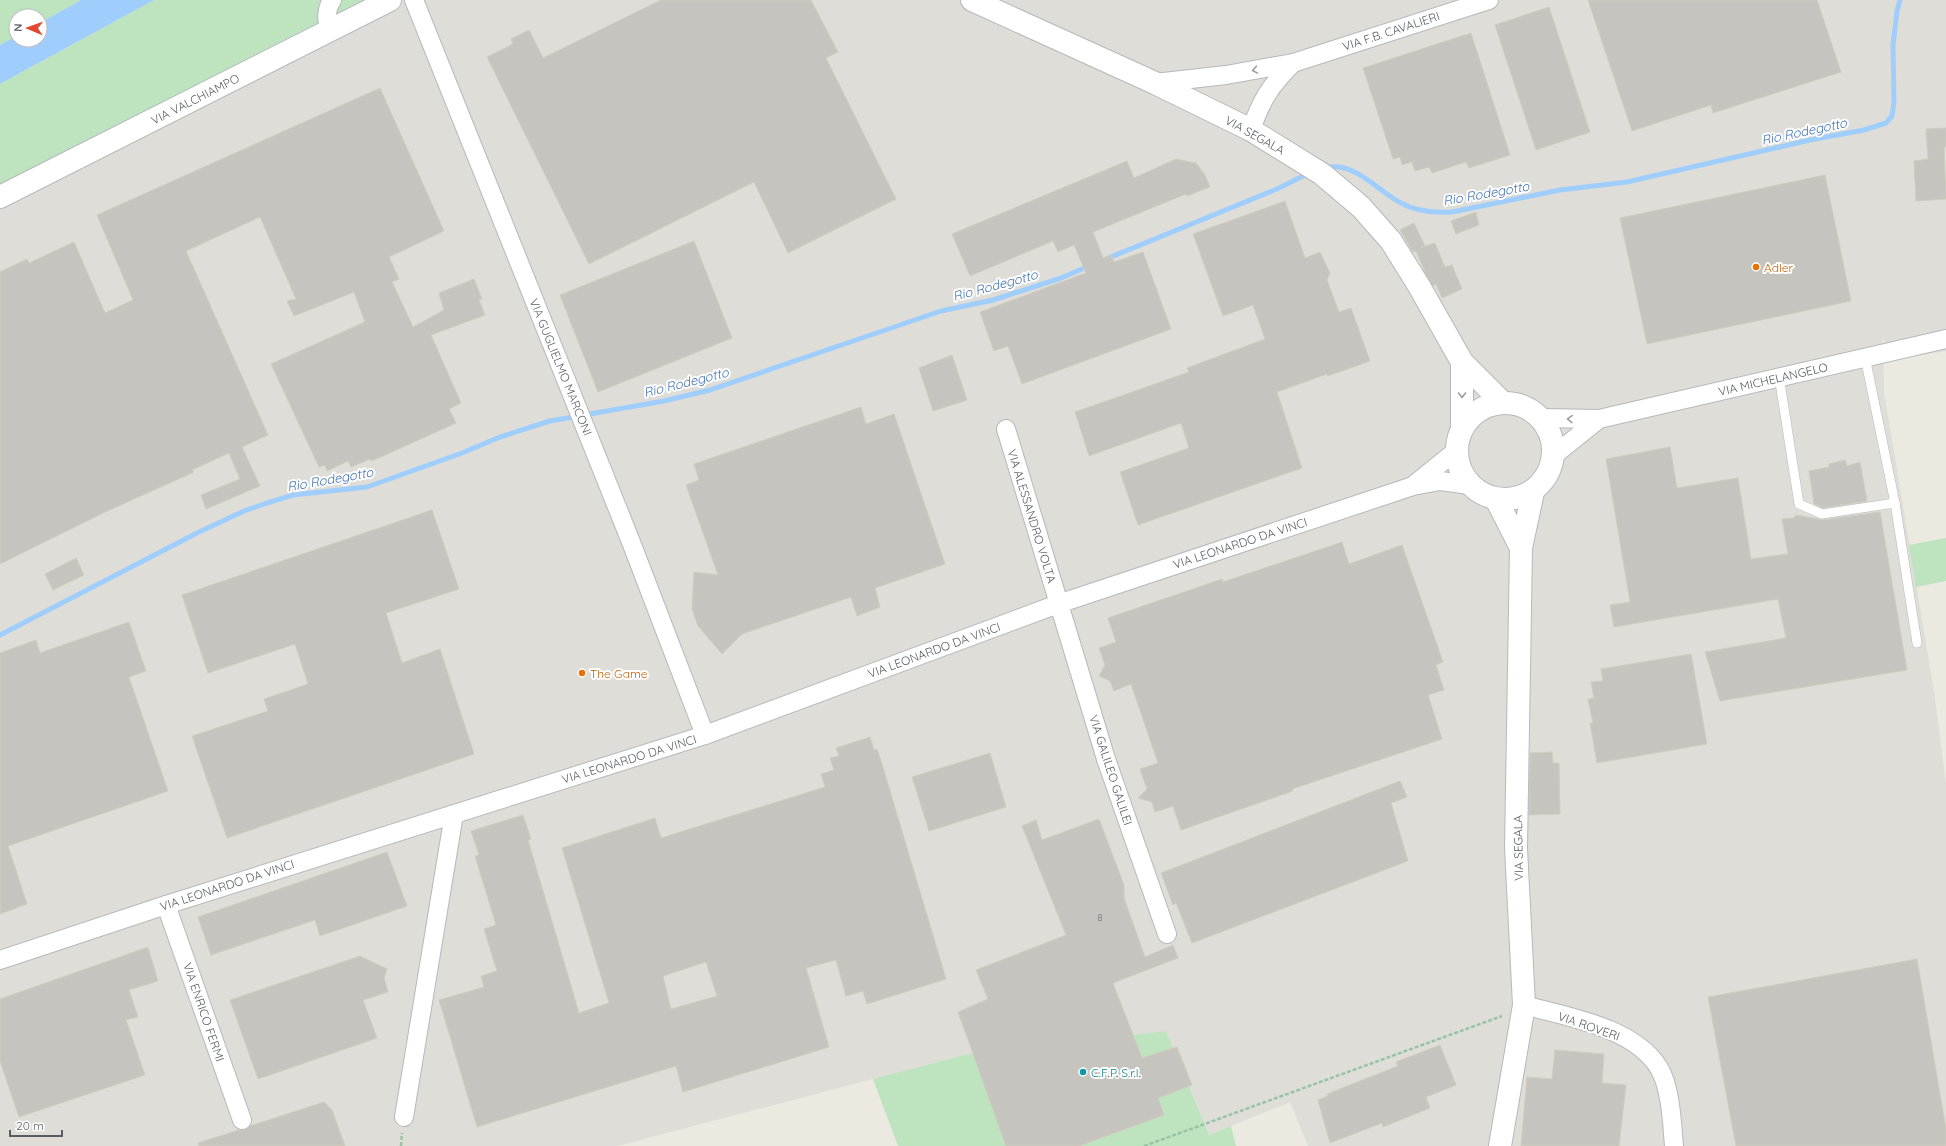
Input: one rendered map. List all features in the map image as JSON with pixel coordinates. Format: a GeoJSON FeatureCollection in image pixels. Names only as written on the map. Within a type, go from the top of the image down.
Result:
{"type":"FeatureCollection","features":[{"type":"Feature","properties":{"kind":"street"},"geometry":{"type":"LineString","coordinates":[[330,31],[327,23],[329,5],[332,0]]}},
{"type":"Feature","properties":{"kind":"street","name":"VIA VALCHIAMPO"},"geometry":{"type":"LineString","coordinates":[[0,197],[390,0]]}},
{"type":"Feature","properties":{"kind":"street","name":"VIA GUGLIELMO MARCONI"},"geometry":{"type":"LineString","coordinates":[[414,0],[628,535],[705,735]]}},
{"type":"Feature","properties":{"kind":"street","name":"VIA SEGALA"},"geometry":{"type":"LineString","coordinates":[[972,0],[1155,83],[1251,130],[1322,174],[1361,207],[1390,241],[1419,286],[1462,362],[1503,402]]}},
{"type":"Feature","properties":{"kind":"street","name":"VIA F.B. CAVALIERI"},"geometry":{"type":"LineString","coordinates":[[1155,83],[1226,75],[1293,63],[1489,0]]}},
{"type":"Feature","properties":{"kind":"street","name":"VIA F.B. CAVALIERI"},"geometry":{"type":"LineString","coordinates":[[1251,130],[1257,112],[1273,83],[1293,63]]}},
{"type":"Feature","properties":{"kind":"street","name":"VIA MICHELANGELO"},"geometry":{"type":"LineString","coordinates":[[1540,418],[1599,419],[1643,410],[1779,376],[1946,339]]}},
{"type":"Feature","properties":{"kind":"street","name":"VIA SEGALA"},"geometry":{"type":"LineString","coordinates":[[1462,362],[1462,428],[1456,450],[1462,475],[1478,492],[1496,500],[1509,500],[1533,492],[1547,476],[1554,456],[1551,436],[1540,418],[1529,409],[1517,404],[1503,402],[1486,406],[1473,415],[1462,428]]}},
{"type":"Feature","properties":{"kind":"street","name":"VIA MICHELANGELO"},"geometry":{"type":"LineString","coordinates":[[1554,456],[1599,419]]}},
{"type":"Feature","properties":{"kind":"street","name":"VIA ALESSANDRO VOLTA"},"geometry":{"type":"LineString","coordinates":[[1006,429],[1058,604]]}},
{"type":"Feature","properties":{"kind":"street","name":"VIA LEONARDO DA VINCI"},"geometry":{"type":"LineString","coordinates":[[1413,486],[1456,450]]}},
{"type":"Feature","properties":{"kind":"street","name":"VIA LEONARDO DA VINCI"},"geometry":{"type":"LineString","coordinates":[[0,960],[166,904],[705,735],[1058,604],[1413,486],[1440,481],[1470,485]]}},
{"type":"Feature","properties":{"kind":"street","name":"VIA SEGALA"},"geometry":{"type":"LineString","coordinates":[[1500,1146],[1514,1010],[1521,548],[1533,492]]}},
{"type":"Feature","properties":{"kind":"street","name":"VIA SEGALA"},"geometry":{"type":"LineString","coordinates":[[1496,500],[1521,548]]}},
{"type":"Feature","properties":{"kind":"street","name":"VIA GALILEO GALILEI"},"geometry":{"type":"LineString","coordinates":[[1058,604],[1106,759],[1167,934]]}},
{"type":"Feature","properties":{"kind":"street"},"geometry":{"type":"LineString","coordinates":[[404,1117],[454,814]]}},
{"type":"Feature","properties":{"kind":"street","name":"VIA ENRICO FERMI"},"geometry":{"type":"LineString","coordinates":[[166,904],[242,1120]]}},
{"type":"Feature","properties":{"kind":"street","name":"VIA ROVERI"},"geometry":{"type":"LineString","coordinates":[[1514,1010],[1585,1022],[1619,1034],[1642,1050],[1659,1069],[1669,1098],[1674,1146]]}},
{"type":"Feature","properties":{"kind":"lane"},"geometry":{"type":"LineString","coordinates":[[1864,357],[1895,503],[1917,643]]}},
{"type":"Feature","properties":{"kind":"lane"},"geometry":{"type":"LineString","coordinates":[[1779,376],[1799,504],[1822,514],[1895,503]]}},
{"type":"Feature","properties":{"kind":"path"},"geometry":{"type":"LineString","coordinates":[[1144,1146],[1514,1010]]}},
{"type":"Feature","properties":{"kind":"shaded area"},"geometry":{"type":"Polygon","coordinates":[[[396,0],[1946,0],[1946,351],[1887,361],[1883,333],[1884,392],[1934,691],[1946,784],[1946,1146],[1308,1146],[1290,1102],[1209,1135],[1166,1031],[964,1055],[618,1146],[0,1146],[0,200],[396,0]]]}},
{"type":"Feature","properties":{"kind":"green space"},"geometry":{"type":"Polygon","coordinates":[[[0,0],[81,0],[48,19],[48,8],[8,8],[8,40],[0,45],[0,0]]]}},
{"type":"Feature","properties":{"kind":"green space"},"geometry":{"type":"Polygon","coordinates":[[[154,0],[396,0],[0,200],[0,84],[154,0]]]}},
{"type":"Feature","properties":{"kind":"green space"},"geometry":{"type":"Polygon","coordinates":[[[1946,538],[1946,581],[1916,587],[1909,545],[1946,538]]]}},
{"type":"Feature","properties":{"kind":"green space"},"geometry":{"type":"Polygon","coordinates":[[[1166,1031],[1209,1135],[1231,1126],[1236,1146],[898,1146],[873,1079],[964,1055],[1166,1031]]]}},
{"type":"Feature","properties":{"kind":"water"},"geometry":{"type":"Polygon","coordinates":[[[81,0],[154,0],[0,84],[0,45],[8,40],[8,48],[48,48],[48,19],[81,0]]]}},
{"type":"Feature","properties":{"kind":"building"},"geometry":{"type":"Polygon","coordinates":[[[661,0],[811,0],[838,52],[826,58],[896,199],[788,253],[754,182],[589,264],[487,57],[513,44],[511,39],[529,30],[543,58],[661,0]]]}},
{"type":"Feature","properties":{"kind":"building"},"geometry":{"type":"Polygon","coordinates":[[[1588,0],[1817,0],[1841,72],[1713,113],[1711,105],[1632,131],[1588,0]]]}},
{"type":"Feature","properties":{"kind":"building"},"geometry":{"type":"Polygon","coordinates":[[[1549,7],[1590,132],[1536,150],[1495,25],[1549,7]]]}},
{"type":"Feature","properties":{"kind":"building"},"geometry":{"type":"Polygon","coordinates":[[[1471,33],[1510,155],[1469,168],[1466,162],[1432,173],[1429,167],[1415,171],[1412,162],[1402,165],[1400,157],[1393,159],[1363,68],[1471,33]]]}},
{"type":"Feature","properties":{"kind":"building"},"geometry":{"type":"Polygon","coordinates":[[[380,88],[444,231],[389,257],[399,279],[392,282],[413,327],[444,310],[439,293],[474,279],[482,299],[479,300],[485,315],[431,335],[461,403],[449,409],[456,423],[372,461],[370,459],[351,467],[348,461],[327,471],[325,465],[319,467],[271,364],[365,322],[354,292],[294,316],[287,301],[296,299],[260,217],[186,251],[268,435],[242,447],[260,486],[206,509],[201,495],[240,479],[229,453],[192,470],[194,472],[103,513],[0,564],[0,272],[27,259],[29,263],[74,242],[105,313],[133,300],[97,215],[380,88]]]}},
{"type":"Feature","properties":{"kind":"building"},"geometry":{"type":"Polygon","coordinates":[[[1946,128],[1946,147],[1944,147],[1946,199],[1916,201],[1914,161],[1928,159],[1926,129],[1946,128]]]}},
{"type":"Feature","properties":{"kind":"building"},"geometry":{"type":"Polygon","coordinates":[[[1176,159],[1196,163],[1205,175],[1210,187],[1187,196],[1186,194],[1093,232],[1103,258],[1111,255],[1114,262],[1143,252],[1171,329],[1022,384],[1008,346],[994,351],[980,312],[1086,273],[1074,245],[1058,252],[1053,241],[970,276],[952,234],[1127,161],[1134,178],[1176,159]]]}},
{"type":"Feature","properties":{"kind":"building"},"geometry":{"type":"Polygon","coordinates":[[[1825,175],[1851,301],[1647,344],[1620,218],[1825,175]]]}},
{"type":"Feature","properties":{"kind":"building"},"geometry":{"type":"Polygon","coordinates":[[[1285,201],[1305,258],[1320,252],[1330,273],[1327,280],[1339,312],[1351,308],[1370,361],[1328,376],[1327,374],[1277,392],[1302,468],[1138,525],[1120,472],[1189,448],[1181,423],[1089,456],[1075,412],[1189,372],[1187,368],[1265,339],[1253,305],[1223,316],[1193,234],[1285,201]]]}},
{"type":"Feature","properties":{"kind":"building"},"geometry":{"type":"Polygon","coordinates":[[[1476,212],[1479,225],[1456,234],[1451,221],[1476,212]]]}},
{"type":"Feature","properties":{"kind":"building"},"geometry":{"type":"Polygon","coordinates":[[[1414,223],[1425,246],[1420,248],[1435,243],[1445,267],[1452,265],[1462,289],[1442,298],[1436,284],[1433,286],[1416,251],[1413,252],[1400,230],[1414,223]]]}},
{"type":"Feature","properties":{"kind":"building"},"geometry":{"type":"Polygon","coordinates":[[[694,241],[732,338],[598,392],[560,295],[694,241]]]}},
{"type":"Feature","properties":{"kind":"building"},"geometry":{"type":"Polygon","coordinates":[[[952,355],[967,400],[933,411],[919,368],[952,355]]]}},
{"type":"Feature","properties":{"kind":"building"},"geometry":{"type":"Polygon","coordinates":[[[861,407],[866,424],[894,414],[945,564],[875,588],[880,607],[857,616],[851,597],[742,634],[722,654],[698,626],[692,609],[694,572],[718,575],[686,485],[699,480],[694,464],[861,407]]]}},
{"type":"Feature","properties":{"kind":"building"},"geometry":{"type":"Polygon","coordinates":[[[1670,447],[1677,488],[1738,478],[1751,559],[1788,554],[1782,519],[1794,518],[1796,515],[1823,520],[1880,512],[1907,670],[1720,701],[1705,652],[1786,638],[1778,599],[1614,627],[1610,605],[1630,602],[1606,459],[1670,447]]]}},
{"type":"Feature","properties":{"kind":"building"},"geometry":{"type":"Polygon","coordinates":[[[1845,460],[1847,466],[1860,462],[1867,501],[1823,508],[1814,504],[1809,471],[1829,467],[1829,464],[1845,460]]]}},
{"type":"Feature","properties":{"kind":"building"},"geometry":{"type":"Polygon","coordinates":[[[432,510],[459,589],[386,613],[402,663],[440,649],[474,754],[227,838],[192,736],[268,711],[264,699],[308,684],[295,644],[208,673],[182,595],[432,510]]]}},
{"type":"Feature","properties":{"kind":"building"},"geometry":{"type":"Polygon","coordinates":[[[1342,542],[1349,564],[1402,545],[1443,662],[1436,665],[1444,690],[1428,695],[1442,739],[1292,789],[1293,791],[1181,830],[1173,806],[1155,812],[1152,802],[1138,798],[1147,789],[1140,769],[1158,763],[1131,684],[1114,691],[1110,681],[1099,676],[1105,665],[1099,648],[1116,642],[1108,618],[1222,579],[1223,582],[1342,542]]]}},
{"type":"Feature","properties":{"kind":"building"},"geometry":{"type":"Polygon","coordinates":[[[76,558],[84,575],[53,590],[45,574],[76,558]]]}},
{"type":"Feature","properties":{"kind":"building"},"geometry":{"type":"Polygon","coordinates":[[[129,622],[146,671],[129,677],[168,791],[8,846],[27,904],[0,914],[0,653],[36,640],[40,653],[129,622]]]}},
{"type":"Feature","properties":{"kind":"building"},"geometry":{"type":"Polygon","coordinates":[[[1691,654],[1707,744],[1597,763],[1590,723],[1593,723],[1588,699],[1594,698],[1591,682],[1603,681],[1601,669],[1691,654]]]}},
{"type":"Feature","properties":{"kind":"building"},"geometry":{"type":"Polygon","coordinates":[[[870,737],[874,750],[877,749],[946,979],[867,1004],[863,991],[846,996],[836,960],[806,968],[829,1047],[683,1092],[676,1066],[477,1127],[439,1000],[484,987],[481,976],[497,971],[484,929],[496,925],[475,856],[479,855],[471,831],[523,815],[531,839],[528,840],[579,1013],[609,1003],[562,848],[655,818],[661,838],[825,787],[821,774],[834,770],[830,758],[839,756],[836,748],[870,737]],[[706,962],[663,976],[671,1009],[717,996],[706,962]]]}},
{"type":"Feature","properties":{"kind":"building"},"geometry":{"type":"Polygon","coordinates":[[[1552,752],[1553,763],[1559,763],[1560,814],[1529,815],[1530,753],[1552,752]]]}},
{"type":"Feature","properties":{"kind":"building"},"geometry":{"type":"Polygon","coordinates":[[[990,753],[1006,807],[929,831],[912,777],[990,753]]]}},
{"type":"Feature","properties":{"kind":"building"},"geometry":{"type":"Polygon","coordinates":[[[1400,781],[1407,797],[1391,803],[1408,861],[1192,943],[1176,903],[1173,905],[1161,873],[1400,781]]]}},
{"type":"Feature","properties":{"kind":"building"},"geometry":{"type":"Polygon","coordinates":[[[1099,819],[1124,885],[1124,898],[1145,957],[1173,945],[1178,958],[1113,983],[1142,1058],[1177,1047],[1192,1085],[1158,1098],[1164,1115],[1079,1146],[1006,1146],[958,1012],[988,999],[976,970],[1066,935],[1022,826],[1036,820],[1042,840],[1099,819]]]}},
{"type":"Feature","properties":{"kind":"building"},"geometry":{"type":"Polygon","coordinates":[[[387,852],[407,906],[320,936],[315,920],[211,955],[198,917],[387,852]]]}},
{"type":"Feature","properties":{"kind":"building"},"geometry":{"type":"Polygon","coordinates":[[[148,947],[158,981],[129,990],[138,1017],[126,1020],[145,1075],[19,1117],[0,1061],[0,999],[148,947]]]}},
{"type":"Feature","properties":{"kind":"building"},"geometry":{"type":"Polygon","coordinates":[[[360,956],[387,969],[384,978],[388,992],[363,1000],[377,1038],[258,1079],[230,1000],[360,956]]]}},
{"type":"Feature","properties":{"kind":"building"},"geometry":{"type":"Polygon","coordinates":[[[1917,959],[1946,1129],[1946,1146],[1736,1146],[1708,997],[1917,959]]]}},
{"type":"Feature","properties":{"kind":"building"},"geometry":{"type":"Polygon","coordinates":[[[1440,1045],[1456,1085],[1426,1097],[1430,1108],[1383,1127],[1382,1123],[1330,1143],[1318,1100],[1328,1096],[1327,1094],[1398,1066],[1396,1062],[1440,1045]]]}},
{"type":"Feature","properties":{"kind":"building"},"geometry":{"type":"Polygon","coordinates":[[[1555,1050],[1604,1054],[1602,1083],[1626,1085],[1619,1146],[1521,1146],[1527,1077],[1552,1079],[1555,1050]]]}},
{"type":"Feature","properties":{"kind":"building"},"geometry":{"type":"Polygon","coordinates":[[[324,1102],[332,1110],[345,1146],[199,1146],[198,1143],[239,1130],[245,1130],[250,1126],[324,1102]]]}},
{"type":"Feature","properties":{"kind":"waterway","name":"Rio Rodegotto"},"geometry":{"type":"LineString","coordinates":[[1326,168],[1336,167],[1356,173],[1407,206],[1433,212],[1452,212],[1560,190],[1627,182],[1810,140],[1864,130],[1886,123],[1892,116],[1894,102],[1893,45],[1897,11],[1900,0]]}},
{"type":"Feature","properties":{"kind":"waterway","name":"Rio Rodegotto"},"geometry":{"type":"LineString","coordinates":[[1106,259],[1277,189],[1309,173]]}},
{"type":"Feature","properties":{"kind":"waterway","name":"Rio Rodegotto"},"geometry":{"type":"LineString","coordinates":[[0,635],[197,533],[244,511],[267,503],[293,495],[367,487],[462,453],[500,437],[550,421],[664,401],[710,390],[941,311],[993,300],[1061,278],[1089,266]]}},
{"type":"Feature","properties":{"kind":"place","name":"Adler"},"geometry":{"type":"Point","coordinates":[1756,267]}},
{"type":"Feature","properties":{"kind":"place","name":"The Game"},"geometry":{"type":"Point","coordinates":[582,673]}},
{"type":"Feature","properties":{"kind":"place","name":"C.F.P. S.r.l."},"geometry":{"type":"Point","coordinates":[1083,1072]}}]}
